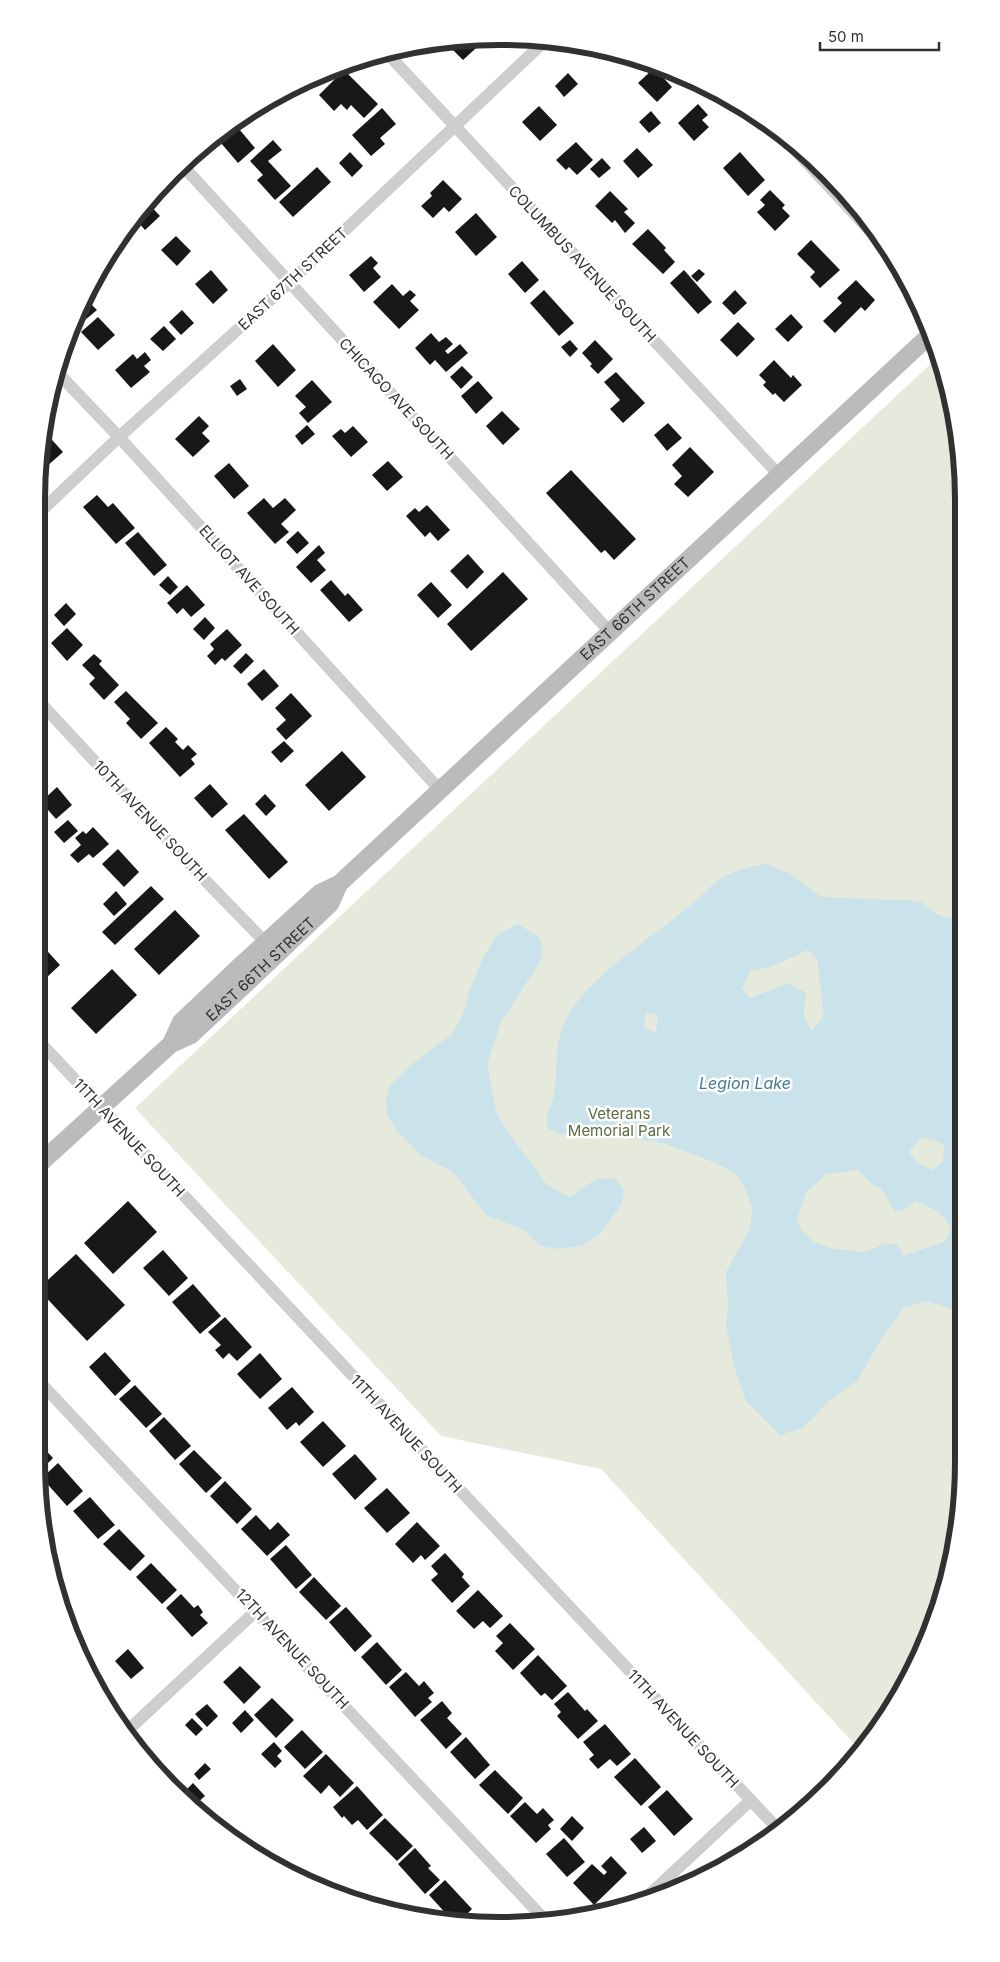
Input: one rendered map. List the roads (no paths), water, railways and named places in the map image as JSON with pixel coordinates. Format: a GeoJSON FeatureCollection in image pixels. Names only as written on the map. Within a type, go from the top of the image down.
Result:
{"type":"FeatureCollection","features":[{"type":"Feature","properties":{"kind":"main road","name":"EAST 66TH STREET"},"geometry":{"type":"LineString","coordinates":[[171,1044],[181,1022],[265,942],[320,893],[339,884],[778,474],[925,339]]}},
{"type":"Feature","properties":{"kind":"main road","name":"EAST 66TH STREET"},"geometry":{"type":"LineString","coordinates":[[45,1158],[171,1044],[191,1034],[253,977],[330,904],[339,884]]}},
{"type":"Feature","properties":{"kind":"street","name":"EAST 67TH STREET"},"geometry":{"type":"LineString","coordinates":[[45,507],[119,437],[289,283],[539,47]]}},
{"type":"Feature","properties":{"kind":"street","name":"COLUMBUS AVENUE SOUTH"},"geometry":{"type":"LineString","coordinates":[[393,58],[778,474]]}},
{"type":"Feature","properties":{"kind":"street","name":"CHICAGO AVE SOUTH"},"geometry":{"type":"LineString","coordinates":[[187,170],[610,632]]}},
{"type":"Feature","properties":{"kind":"street"},"geometry":{"type":"LineString","coordinates":[[815,172],[847,206]]}},
{"type":"Feature","properties":{"kind":"street","name":"ELLIOT AVE SOUTH"},"geometry":{"type":"LineString","coordinates":[[62,378],[119,437],[440,790]]}},
{"type":"Feature","properties":{"kind":"street","name":"10TH AVENUE SOUTH"},"geometry":{"type":"LineString","coordinates":[[45,708],[199,874],[265,942]]}},
{"type":"Feature","properties":{"kind":"street","name":"11TH AVENUE SOUTH"},"geometry":{"type":"LineString","coordinates":[[45,1048],[774,1825]]}},
{"type":"Feature","properties":{"kind":"street","name":"12TH AVENUE SOUTH"},"geometry":{"type":"LineString","coordinates":[[45,1388],[540,1915]]}},
{"type":"Feature","properties":{"kind":"street"},"geometry":{"type":"LineString","coordinates":[[131,1727],[256,1611]]}},
{"type":"Feature","properties":{"kind":"street"},"geometry":{"type":"LineString","coordinates":[[655,1890],[751,1800]]}},
{"type":"Feature","properties":{"kind":"water","name":"Legion Lake"},"geometry":{"type":"Polygon","coordinates":[[[766,864],[789,873],[821,897],[920,901],[936,914],[955,920],[955,1310],[927,1301],[903,1308],[880,1341],[858,1380],[829,1401],[803,1428],[780,1435],[746,1401],[734,1366],[726,1326],[728,1307],[726,1272],[750,1229],[752,1208],[746,1189],[735,1173],[718,1164],[666,1144],[600,1131],[587,1134],[558,1134],[548,1128],[547,1122],[554,1095],[557,1050],[561,1032],[573,1008],[586,991],[602,975],[691,905],[716,882],[746,868],[766,864]],[[808,950],[773,966],[751,971],[742,988],[750,998],[789,983],[806,993],[804,1017],[812,1031],[824,1016],[817,959],[808,950]],[[646,1013],[644,1028],[656,1032],[658,1015],[646,1013]],[[922,1137],[909,1152],[918,1163],[932,1170],[943,1161],[944,1145],[935,1140],[922,1137]],[[858,1170],[826,1174],[806,1192],[797,1220],[801,1230],[815,1243],[835,1249],[864,1252],[885,1244],[898,1245],[903,1256],[946,1241],[951,1228],[940,1214],[926,1205],[915,1201],[903,1211],[895,1211],[882,1190],[869,1182],[858,1170]]]}},
{"type":"Feature","properties":{"kind":"water"},"geometry":{"type":"Polygon","coordinates":[[[518,924],[540,938],[543,957],[501,1022],[487,1064],[496,1111],[507,1131],[547,1185],[570,1197],[596,1179],[615,1178],[624,1190],[622,1203],[599,1235],[581,1246],[559,1249],[540,1246],[524,1230],[486,1215],[453,1172],[421,1155],[396,1130],[387,1113],[386,1100],[390,1085],[415,1062],[453,1033],[464,1012],[468,995],[482,960],[498,934],[518,924]]]}},
{"type":"Feature","properties":{"kind":"park label","name":"Veterans Memorial Park"},"geometry":{"type":"Point","coordinates":[619,1122]}}]}
